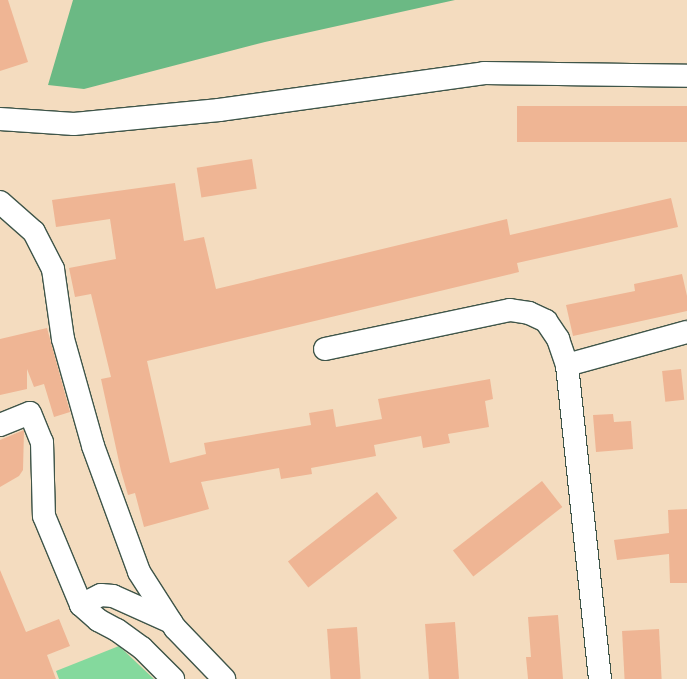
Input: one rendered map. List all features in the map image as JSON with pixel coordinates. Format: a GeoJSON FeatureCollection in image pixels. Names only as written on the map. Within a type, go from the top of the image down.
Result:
{"type":"FeatureCollection","features":[{"type":"Feature","properties":{"kind":"street"},"geometry":{"type":"LineString","coordinates":[[0,119],[82,124],[220,110],[484,73],[687,76]]}},
{"type":"Feature","properties":{"kind":"street"},"geometry":{"type":"LineString","coordinates":[[0,202],[34,232],[53,269],[63,339],[93,446],[139,572],[171,622],[224,679]]}},
{"type":"Feature","properties":{"kind":"street"},"geometry":{"type":"LineString","coordinates":[[325,349],[510,310],[529,313],[546,321],[558,339],[567,365],[600,679]]}},
{"type":"Feature","properties":{"kind":"street"},"geometry":{"type":"LineString","coordinates":[[567,365],[687,332]]}},
{"type":"Feature","properties":{"kind":"street"},"geometry":{"type":"LineString","coordinates":[[0,424],[30,413],[42,442],[44,516],[81,605],[98,620],[117,630],[142,648],[174,679]]}},
{"type":"Feature","properties":{"kind":"street"},"geometry":{"type":"LineString","coordinates":[[81,605],[101,595],[113,596],[171,622]]}},
{"type":"Feature","properties":{"kind":"green space"},"geometry":{"type":"Polygon","coordinates":[[[73,0],[455,0],[265,42],[84,89],[48,85],[73,0]]]}},
{"type":"Feature","properties":{"kind":"green space"},"geometry":{"type":"Polygon","coordinates":[[[119,646],[154,679],[59,679],[56,671],[119,646]]]}},
{"type":"Feature","properties":{"kind":"building"},"geometry":{"type":"Polygon","coordinates":[[[0,0],[8,0],[28,62],[0,71],[0,0]]]}},
{"type":"Feature","properties":{"kind":"building"},"geometry":{"type":"Polygon","coordinates":[[[517,106],[687,106],[687,142],[517,142],[517,106]]]}},
{"type":"Feature","properties":{"kind":"building"},"geometry":{"type":"Polygon","coordinates":[[[252,159],[257,189],[201,197],[197,168],[252,159]]]}},
{"type":"Feature","properties":{"kind":"building"},"geometry":{"type":"Polygon","coordinates":[[[175,183],[184,241],[204,237],[216,289],[507,219],[510,235],[671,198],[678,227],[517,263],[519,272],[147,361],[170,463],[206,454],[204,443],[311,425],[309,413],[333,409],[336,427],[382,419],[378,399],[490,379],[493,399],[485,401],[489,427],[448,434],[450,443],[423,448],[421,436],[374,445],[376,456],[311,468],[312,474],[281,479],[279,468],[201,482],[209,509],[144,527],[135,493],[128,495],[121,471],[101,379],[111,377],[91,294],[75,297],[69,268],[116,259],[110,219],[56,227],[52,200],[175,183]]]}},
{"type":"Feature","properties":{"kind":"building"},"geometry":{"type":"Polygon","coordinates":[[[682,274],[687,296],[687,311],[573,336],[566,305],[635,291],[634,284],[682,274]]]}},
{"type":"Feature","properties":{"kind":"building"},"geometry":{"type":"Polygon","coordinates":[[[47,328],[70,412],[54,417],[44,384],[34,387],[27,369],[27,389],[0,395],[0,339],[47,328]]]}},
{"type":"Feature","properties":{"kind":"building"},"geometry":{"type":"Polygon","coordinates":[[[681,369],[684,400],[665,402],[662,371],[681,369]]]}},
{"type":"Feature","properties":{"kind":"building"},"geometry":{"type":"Polygon","coordinates":[[[613,414],[614,422],[631,421],[633,449],[596,452],[593,415],[613,414]]]}},
{"type":"Feature","properties":{"kind":"building"},"geometry":{"type":"Polygon","coordinates":[[[24,430],[23,470],[19,476],[0,487],[0,440],[24,430]]]}},
{"type":"Feature","properties":{"kind":"building"},"geometry":{"type":"Polygon","coordinates":[[[542,481],[562,507],[473,577],[453,551],[542,481]]]}},
{"type":"Feature","properties":{"kind":"building"},"geometry":{"type":"Polygon","coordinates":[[[377,492],[397,518],[308,588],[288,562],[377,492]]]}},
{"type":"Feature","properties":{"kind":"building"},"geometry":{"type":"Polygon","coordinates":[[[687,509],[687,583],[670,583],[669,554],[617,560],[614,540],[669,533],[668,510],[687,509]]]}},
{"type":"Feature","properties":{"kind":"building"},"geometry":{"type":"Polygon","coordinates":[[[0,570],[26,632],[59,619],[70,646],[47,655],[56,679],[0,679],[0,570]]]}},
{"type":"Feature","properties":{"kind":"building"},"geometry":{"type":"Polygon","coordinates":[[[558,615],[563,679],[528,679],[526,657],[531,657],[528,617],[558,615]]]}},
{"type":"Feature","properties":{"kind":"building"},"geometry":{"type":"Polygon","coordinates":[[[455,622],[459,679],[429,679],[425,624],[455,622]]]}},
{"type":"Feature","properties":{"kind":"building"},"geometry":{"type":"Polygon","coordinates":[[[357,627],[361,679],[331,679],[327,629],[357,627]]]}},
{"type":"Feature","properties":{"kind":"building"},"geometry":{"type":"Polygon","coordinates":[[[659,629],[662,679],[625,679],[622,631],[659,629]]]}}]}
